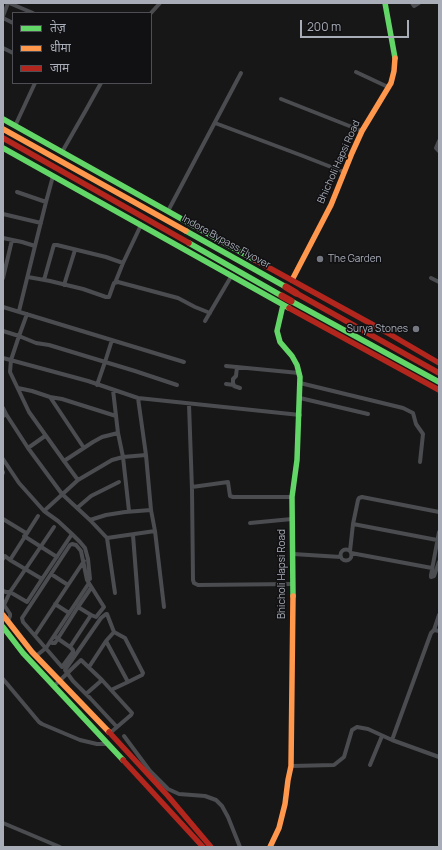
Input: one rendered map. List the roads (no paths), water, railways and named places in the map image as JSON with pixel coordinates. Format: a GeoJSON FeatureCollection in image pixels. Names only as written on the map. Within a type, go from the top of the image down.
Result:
{"type":"FeatureCollection","features":[{"type":"Feature","properties":{"kind":"main road","name":"Bhicholi Hapsi Road"},"geometry":{"type":"LineString","coordinates":[[292,280],[331,205],[362,131],[390,83],[394,71],[395,59],[385,3]]}},
{"type":"Feature","properties":{"kind":"main road"},"geometry":{"type":"LineString","coordinates":[[3,119],[439,362]]}},
{"type":"Feature","properties":{"kind":"main road","name":"Indore Bypass Flyover"},"geometry":{"type":"LineString","coordinates":[[3,129],[439,373]]}},
{"type":"Feature","properties":{"kind":"main road","name":"Indore Bypass Flyover"},"geometry":{"type":"LineString","coordinates":[[3,138],[282,296],[439,382]]}},
{"type":"Feature","properties":{"kind":"main road"},"geometry":{"type":"LineString","coordinates":[[4,149],[439,390]]}},
{"type":"Feature","properties":{"kind":"main road","name":"Bhicholi Hapsi Road"},"geometry":{"type":"LineString","coordinates":[[270,847],[279,828],[285,804],[290,766],[293,554],[292,497],[297,460],[300,415],[300,377],[297,365],[292,356],[280,342],[277,331],[284,305]]}},
{"type":"Feature","properties":{"kind":"main road"},"geometry":{"type":"LineString","coordinates":[[4,621],[168,796],[211,847]]}},
{"type":"Feature","properties":{"kind":"main road"},"geometry":{"type":"LineString","coordinates":[[4,621],[23,653],[203,847]]}},
{"type":"Feature","properties":{"kind":"street"},"geometry":{"type":"LineString","coordinates":[[12,22],[3,17],[9,3],[31,12]]}},
{"type":"Feature","properties":{"kind":"street"},"geometry":{"type":"LineString","coordinates":[[152,12],[160,3]]}},
{"type":"Feature","properties":{"kind":"street"},"geometry":{"type":"LineString","coordinates":[[412,3],[414,6],[419,3]]}},
{"type":"Feature","properties":{"kind":"street"},"geometry":{"type":"LineString","coordinates":[[3,54],[4,48]]}},
{"type":"Feature","properties":{"kind":"street"},"geometry":{"type":"LineString","coordinates":[[356,72],[388,87]]}},
{"type":"Feature","properties":{"kind":"street"},"geometry":{"type":"LineString","coordinates":[[168,211],[241,73]]}},
{"type":"Feature","properties":{"kind":"street"},"geometry":{"type":"LineString","coordinates":[[15,126],[35,84]]}},
{"type":"Feature","properties":{"kind":"street"},"geometry":{"type":"LineString","coordinates":[[62,152],[100,84]]}},
{"type":"Feature","properties":{"kind":"street"},"geometry":{"type":"LineString","coordinates":[[281,100],[362,131]]}},
{"type":"Feature","properties":{"kind":"street"},"geometry":{"type":"LineString","coordinates":[[215,123],[344,172]]}},
{"type":"Feature","properties":{"kind":"street"},"geometry":{"type":"LineString","coordinates":[[439,141],[436,148],[439,151]]}},
{"type":"Feature","properties":{"kind":"street"},"geometry":{"type":"LineString","coordinates":[[18,311],[53,176]]}},
{"type":"Feature","properties":{"kind":"street"},"geometry":{"type":"LineString","coordinates":[[17,192],[46,202]]}},
{"type":"Feature","properties":{"kind":"street"},"geometry":{"type":"LineString","coordinates":[[3,214],[41,223]]}},
{"type":"Feature","properties":{"kind":"street"},"geometry":{"type":"LineString","coordinates":[[28,277],[83,289],[109,297],[123,263],[142,225]]}},
{"type":"Feature","properties":{"kind":"street"},"geometry":{"type":"LineString","coordinates":[[3,238],[35,246]]}},
{"type":"Feature","properties":{"kind":"street"},"geometry":{"type":"LineString","coordinates":[[3,278],[12,240]]}},
{"type":"Feature","properties":{"kind":"street"},"geometry":{"type":"LineString","coordinates":[[44,280],[54,245],[106,257],[123,263]]}},
{"type":"Feature","properties":{"kind":"street"},"geometry":{"type":"LineString","coordinates":[[64,285],[75,250]]}},
{"type":"Feature","properties":{"kind":"street"},"geometry":{"type":"LineString","coordinates":[[206,321],[232,275]]}},
{"type":"Feature","properties":{"kind":"street"},"geometry":{"type":"LineString","coordinates":[[431,278],[439,282]]}},
{"type":"Feature","properties":{"kind":"street"},"geometry":{"type":"LineString","coordinates":[[114,283],[118,282],[178,298],[210,313]]}},
{"type":"Feature","properties":{"kind":"street"},"geometry":{"type":"LineString","coordinates":[[3,307],[184,362]]}},
{"type":"Feature","properties":{"kind":"street"},"geometry":{"type":"LineString","coordinates":[[27,314],[11,360],[10,372],[29,412],[78,480]]}},
{"type":"Feature","properties":{"kind":"street"},"geometry":{"type":"LineString","coordinates":[[3,331],[36,343],[49,345],[177,385]]}},
{"type":"Feature","properties":{"kind":"street"},"geometry":{"type":"LineString","coordinates":[[97,385],[112,340]]}},
{"type":"Feature","properties":{"kind":"street"},"geometry":{"type":"LineString","coordinates":[[3,358],[66,375],[138,398],[300,415]]}},
{"type":"Feature","properties":{"kind":"street"},"geometry":{"type":"LineString","coordinates":[[226,366],[299,373]]}},
{"type":"Feature","properties":{"kind":"street"},"geometry":{"type":"LineString","coordinates":[[234,385],[233,381],[236,376],[237,367]]}},
{"type":"Feature","properties":{"kind":"street"},"geometry":{"type":"LineString","coordinates":[[300,383],[402,408],[413,413],[416,424],[423,434],[420,462]]}},
{"type":"Feature","properties":{"kind":"street"},"geometry":{"type":"LineString","coordinates":[[226,384],[234,385],[240,388]]}},
{"type":"Feature","properties":{"kind":"street"},"geometry":{"type":"LineString","coordinates":[[18,388],[62,399],[116,416]]}},
{"type":"Feature","properties":{"kind":"street"},"geometry":{"type":"LineString","coordinates":[[113,390],[118,433],[124,457],[129,512]]}},
{"type":"Feature","properties":{"kind":"street"},"geometry":{"type":"LineString","coordinates":[[50,397],[84,448]]}},
{"type":"Feature","properties":{"kind":"street"},"geometry":{"type":"LineString","coordinates":[[138,398],[164,606]]}},
{"type":"Feature","properties":{"kind":"street"},"geometry":{"type":"LineString","coordinates":[[300,398],[368,414]]}},
{"type":"Feature","properties":{"kind":"street"},"geometry":{"type":"LineString","coordinates":[[189,404],[194,583],[198,585],[292,584]]}},
{"type":"Feature","properties":{"kind":"street"},"geometry":{"type":"LineString","coordinates":[[3,408],[5,415],[62,494],[107,538],[115,593]]}},
{"type":"Feature","properties":{"kind":"street"},"geometry":{"type":"LineString","coordinates":[[64,461],[102,437],[118,433]]}},
{"type":"Feature","properties":{"kind":"street"},"geometry":{"type":"LineString","coordinates":[[28,448],[45,436]]}},
{"type":"Feature","properties":{"kind":"street"},"geometry":{"type":"LineString","coordinates":[[44,511],[78,480],[112,460],[124,457],[146,455]]}},
{"type":"Feature","properties":{"kind":"street"},"geometry":{"type":"LineString","coordinates":[[3,460],[19,483],[44,511],[58,521],[80,542],[85,548],[88,560],[90,583],[78,607],[56,638],[36,656]]}},
{"type":"Feature","properties":{"kind":"street"},"geometry":{"type":"LineString","coordinates":[[77,508],[91,496],[119,482]]}},
{"type":"Feature","properties":{"kind":"street"},"geometry":{"type":"LineString","coordinates":[[192,487],[228,482],[230,496],[233,497],[292,497]]}},
{"type":"Feature","properties":{"kind":"street"},"geometry":{"type":"LineString","coordinates":[[293,554],[341,557],[343,560],[348,560],[351,558],[353,524],[359,498],[439,512]]}},
{"type":"Feature","properties":{"kind":"street"},"geometry":{"type":"LineString","coordinates":[[90,520],[106,515],[151,510]]}},
{"type":"Feature","properties":{"kind":"street"},"geometry":{"type":"LineString","coordinates":[[10,560],[38,516]]}},
{"type":"Feature","properties":{"kind":"street"},"geometry":{"type":"LineString","coordinates":[[3,519],[57,557]]}},
{"type":"Feature","properties":{"kind":"street"},"geometry":{"type":"LineString","coordinates":[[250,523],[292,519]]}},
{"type":"Feature","properties":{"kind":"street"},"geometry":{"type":"LineString","coordinates":[[353,524],[437,540]]}},
{"type":"Feature","properties":{"kind":"street"},"geometry":{"type":"LineString","coordinates":[[4,621],[9,619],[10,614],[4,605],[10,592],[54,527]]}},
{"type":"Feature","properties":{"kind":"street"},"geometry":{"type":"LineString","coordinates":[[107,538],[155,531]]}},
{"type":"Feature","properties":{"kind":"street"},"geometry":{"type":"LineString","coordinates":[[439,532],[432,568],[432,577],[434,576],[439,562]]}},
{"type":"Feature","properties":{"kind":"street"},"geometry":{"type":"LineString","coordinates":[[3,591],[10,592],[27,602],[72,534]]}},
{"type":"Feature","properties":{"kind":"street"},"geometry":{"type":"LineString","coordinates":[[133,535],[139,613]]}},
{"type":"Feature","properties":{"kind":"street"},"geometry":{"type":"LineString","coordinates":[[56,638],[70,647],[73,652],[62,667],[23,622],[22,618],[72,544],[76,545],[81,551],[86,576],[104,607],[96,617],[78,607]]}},
{"type":"Feature","properties":{"kind":"street"},"geometry":{"type":"LineString","coordinates":[[341,557],[342,552],[344,550],[348,550],[351,552],[432,568]]}},
{"type":"Feature","properties":{"kind":"street"},"geometry":{"type":"LineString","coordinates":[[4,557],[42,580]]}},
{"type":"Feature","properties":{"kind":"street"},"geometry":{"type":"LineString","coordinates":[[35,635],[84,561]]}},
{"type":"Feature","properties":{"kind":"street"},"geometry":{"type":"LineString","coordinates":[[51,574],[68,585]]}},
{"type":"Feature","properties":{"kind":"street"},"geometry":{"type":"LineString","coordinates":[[56,638],[69,613],[90,583]]}},
{"type":"Feature","properties":{"kind":"street"},"geometry":{"type":"LineString","coordinates":[[55,604],[69,613]]}},
{"type":"Feature","properties":{"kind":"street"},"geometry":{"type":"LineString","coordinates":[[111,690],[142,675],[143,673],[125,638],[114,632],[107,614],[104,615],[65,670],[73,681],[117,727]]}},
{"type":"Feature","properties":{"kind":"street"},"geometry":{"type":"LineString","coordinates":[[70,647],[91,615]]}},
{"type":"Feature","properties":{"kind":"street"},"geometry":{"type":"LineString","coordinates":[[392,740],[431,633],[434,630],[439,616]]}},
{"type":"Feature","properties":{"kind":"street"},"geometry":{"type":"LineString","coordinates":[[434,630],[439,631]]}},
{"type":"Feature","properties":{"kind":"street"},"geometry":{"type":"LineString","coordinates":[[89,667],[114,632]]}},
{"type":"Feature","properties":{"kind":"street"},"geometry":{"type":"LineString","coordinates":[[106,642],[128,682]]}},
{"type":"Feature","properties":{"kind":"street"},"geometry":{"type":"LineString","coordinates":[[54,686],[81,660],[102,680],[132,713],[110,733]]}},
{"type":"Feature","properties":{"kind":"street"},"geometry":{"type":"LineString","coordinates":[[3,679],[42,724],[80,740],[97,744],[107,744]]}},
{"type":"Feature","properties":{"kind":"street"},"geometry":{"type":"LineString","coordinates":[[86,694],[102,680]]}},
{"type":"Feature","properties":{"kind":"street"},"geometry":{"type":"LineString","coordinates":[[290,766],[334,765],[344,757],[352,730],[357,727],[439,758]]}},
{"type":"Feature","properties":{"kind":"street"},"geometry":{"type":"LineString","coordinates":[[124,736],[147,767],[168,789],[179,794],[205,796],[216,800],[222,806],[228,817],[240,847]]}},
{"type":"Feature","properties":{"kind":"street"},"geometry":{"type":"LineString","coordinates":[[370,765],[382,736]]}},
{"type":"Feature","properties":{"kind":"street"},"geometry":{"type":"LineString","coordinates":[[3,823],[60,847]]}},
{"type":"Feature","properties":{"kind":"place","name":"The Garden"},"geometry":{"type":"Point","coordinates":[320,259]}},
{"type":"Feature","properties":{"kind":"place","name":"Surya Stones"},"geometry":{"type":"Point","coordinates":[416,329]}}]}
